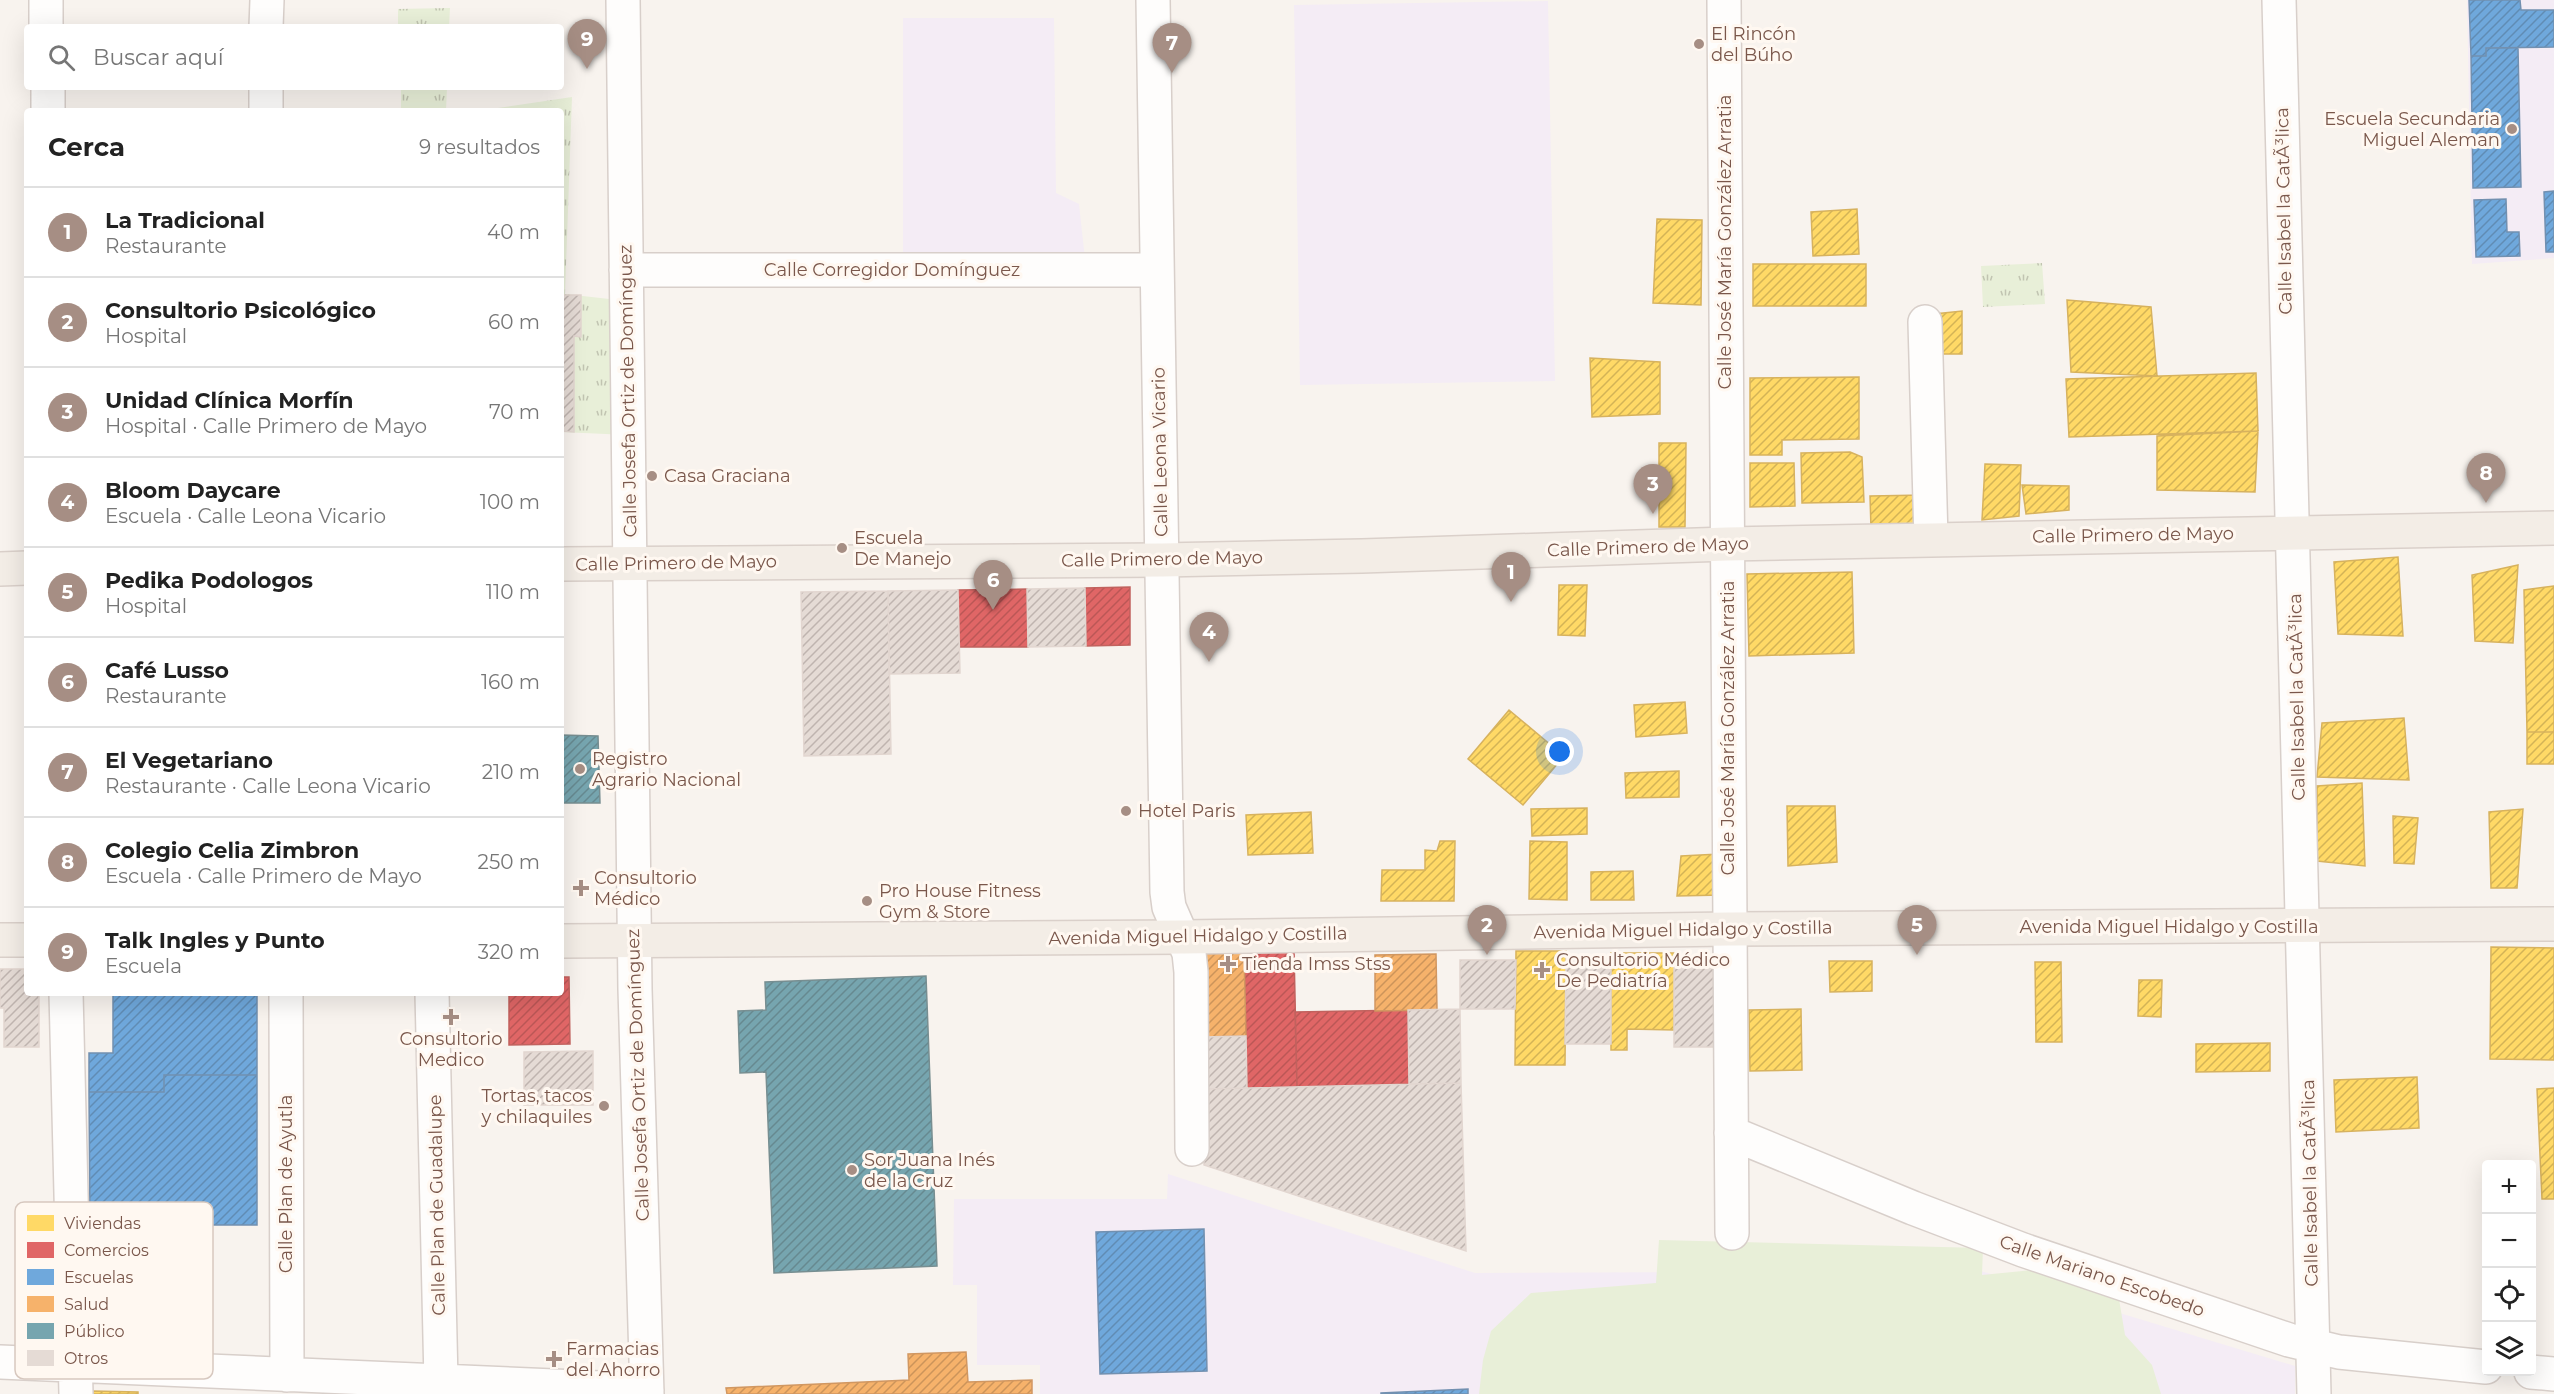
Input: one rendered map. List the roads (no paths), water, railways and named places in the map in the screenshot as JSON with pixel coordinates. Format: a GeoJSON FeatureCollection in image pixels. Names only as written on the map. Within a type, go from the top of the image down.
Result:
{"type":"FeatureCollection","features":[{"type":"Feature","properties":{"kind":"main road","name":"Calle Primero de Mayo"},"geometry":{"type":"LineString","coordinates":[[564,564],[1162,560],[1931,539],[2554,528]]}},
{"type":"Feature","properties":{"kind":"main road"},"geometry":{"type":"LineString","coordinates":[[0,569],[24,568]]}},
{"type":"Feature","properties":{"kind":"main road","name":"Avenida Miguel Hidalgo y Costilla"},"geometry":{"type":"LineString","coordinates":[[564,941],[1183,937],[1729,929],[2554,924]]}},
{"type":"Feature","properties":{"kind":"main road"},"geometry":{"type":"LineString","coordinates":[[0,939],[24,940]]}},
{"type":"Feature","properties":{"kind":"street"},"geometry":{"type":"LineString","coordinates":[[46,0],[46,24]]}},
{"type":"Feature","properties":{"kind":"street"},"geometry":{"type":"LineString","coordinates":[[266,24],[267,0]]}},
{"type":"Feature","properties":{"kind":"street","name":"Calle Josefa Ortiz de Domínguez"},"geometry":{"type":"LineString","coordinates":[[623,0],[634,940],[647,1392]]}},
{"type":"Feature","properties":{"kind":"street","name":"Calle Leona Vicario"},"geometry":{"type":"LineString","coordinates":[[1153,0],[1167,892],[1169,907],[1189,953],[1191,972],[1192,1149]]}},
{"type":"Feature","properties":{"kind":"street","name":"Calle José María González Arratia"},"geometry":{"type":"LineString","coordinates":[[1724,0],[1732,1233]]}},
{"type":"Feature","properties":{"kind":"street","name":"Calle Isabel la CatÃ³lica"},"geometry":{"type":"LineString","coordinates":[[2279,0],[2314,1394]]}},
{"type":"Feature","properties":{"kind":"street"},"geometry":{"type":"LineString","coordinates":[[48,90],[48,108]]}},
{"type":"Feature","properties":{"kind":"street"},"geometry":{"type":"LineString","coordinates":[[266,90],[266,108]]}},
{"type":"Feature","properties":{"kind":"street","name":"Calle Corregidor Domínguez"},"geometry":{"type":"LineString","coordinates":[[627,270],[1157,270]]}},
{"type":"Feature","properties":{"kind":"street"},"geometry":{"type":"LineString","coordinates":[[1925,322],[1931,539]]}},
{"type":"Feature","properties":{"kind":"street"},"geometry":{"type":"LineString","coordinates":[[66,996],[71,1202]]}},
{"type":"Feature","properties":{"kind":"street","name":"Calle Plan de Ayutla"},"geometry":{"type":"LineString","coordinates":[[285,996],[286,1375]]}},
{"type":"Feature","properties":{"kind":"street","name":"Calle Plan de Guadalupe"},"geometry":{"type":"LineString","coordinates":[[432,996],[441,1381]]}},
{"type":"Feature","properties":{"kind":"street","name":"Calle Mariano Escobedo"},"geometry":{"type":"LineString","coordinates":[[1731,1133],[1913,1208],[2023,1250],[2265,1333],[2314,1347],[2370,1356],[2482,1367]]}},
{"type":"Feature","properties":{"kind":"street"},"geometry":{"type":"LineString","coordinates":[[0,1362],[15,1366]]}},
{"type":"Feature","properties":{"kind":"street"},"geometry":{"type":"LineString","coordinates":[[2536,1372],[2554,1374]]}},
{"type":"Feature","properties":{"kind":"street"},"geometry":{"type":"LineString","coordinates":[[213,1377],[286,1375],[647,1392]]}},
{"type":"Feature","properties":{"kind":"street"},"geometry":{"type":"LineString","coordinates":[[75,1380],[117,1379]]}},
{"type":"Feature","properties":{"kind":"place","name":"El Rincón del Búho"},"geometry":{"type":"Point","coordinates":[1699,44]}},
{"type":"Feature","properties":{"kind":"place","name":"Talk Ingles y Punto"},"geometry":{"type":"Point","coordinates":[587,69]}},
{"type":"Feature","properties":{"kind":"place","name":"El Vegetariano"},"geometry":{"type":"Point","coordinates":[1172,73]}},
{"type":"Feature","properties":{"kind":"place","name":"Escuela Secundaria Miguel Aleman"},"geometry":{"type":"Point","coordinates":[2512,129]}},
{"type":"Feature","properties":{"kind":"place","name":"Casa Graciana"},"geometry":{"type":"Point","coordinates":[652,476]}},
{"type":"Feature","properties":{"kind":"place","name":"Colegio Celia Zimbron"},"geometry":{"type":"Point","coordinates":[2486,503]}},
{"type":"Feature","properties":{"kind":"place","name":"Unidad Clínica Morfín"},"geometry":{"type":"Point","coordinates":[1653,514]}},
{"type":"Feature","properties":{"kind":"place","name":"Escuela De Manejo"},"geometry":{"type":"Point","coordinates":[842,548]}},
{"type":"Feature","properties":{"kind":"place","name":"La Tradicional"},"geometry":{"type":"Point","coordinates":[1511,602]}},
{"type":"Feature","properties":{"kind":"place","name":"Café Lusso"},"geometry":{"type":"Point","coordinates":[993,610]}},
{"type":"Feature","properties":{"kind":"place","name":"Bloom Daycare"},"geometry":{"type":"Point","coordinates":[1209,662]}},
{"type":"Feature","properties":{"kind":"place","name":"Registro Agrario Nacional"},"geometry":{"type":"Point","coordinates":[580,769]}},
{"type":"Feature","properties":{"kind":"place","name":"Hotel Paris"},"geometry":{"type":"Point","coordinates":[1126,811]}},
{"type":"Feature","properties":{"kind":"place","name":"Consultorio Médico"},"geometry":{"type":"Point","coordinates":[581,888]}},
{"type":"Feature","properties":{"kind":"place","name":"Pro House Fitness Gym & Store"},"geometry":{"type":"Point","coordinates":[867,901]}},
{"type":"Feature","properties":{"kind":"place","name":"Consultorio Psicológico"},"geometry":{"type":"Point","coordinates":[1487,955]}},
{"type":"Feature","properties":{"kind":"place","name":"Pedika Podologos"},"geometry":{"type":"Point","coordinates":[1917,955]}},
{"type":"Feature","properties":{"kind":"place","name":"Tienda Imss Stss"},"geometry":{"type":"Point","coordinates":[1228,964]}},
{"type":"Feature","properties":{"kind":"place","name":"Consultorio Médico De Pediatría"},"geometry":{"type":"Point","coordinates":[1542,970]}},
{"type":"Feature","properties":{"kind":"place","name":"Consultorio Medico"},"geometry":{"type":"Point","coordinates":[451,1017]}},
{"type":"Feature","properties":{"kind":"place","name":"Tortas, tacos y chilaquiles"},"geometry":{"type":"Point","coordinates":[604,1106]}},
{"type":"Feature","properties":{"kind":"place","name":"Sor Juana Inés de la Cruz"},"geometry":{"type":"Point","coordinates":[852,1170]}},
{"type":"Feature","properties":{"kind":"place","name":"Farmacias del Ahorro"},"geometry":{"type":"Point","coordinates":[554,1359]}}]}
